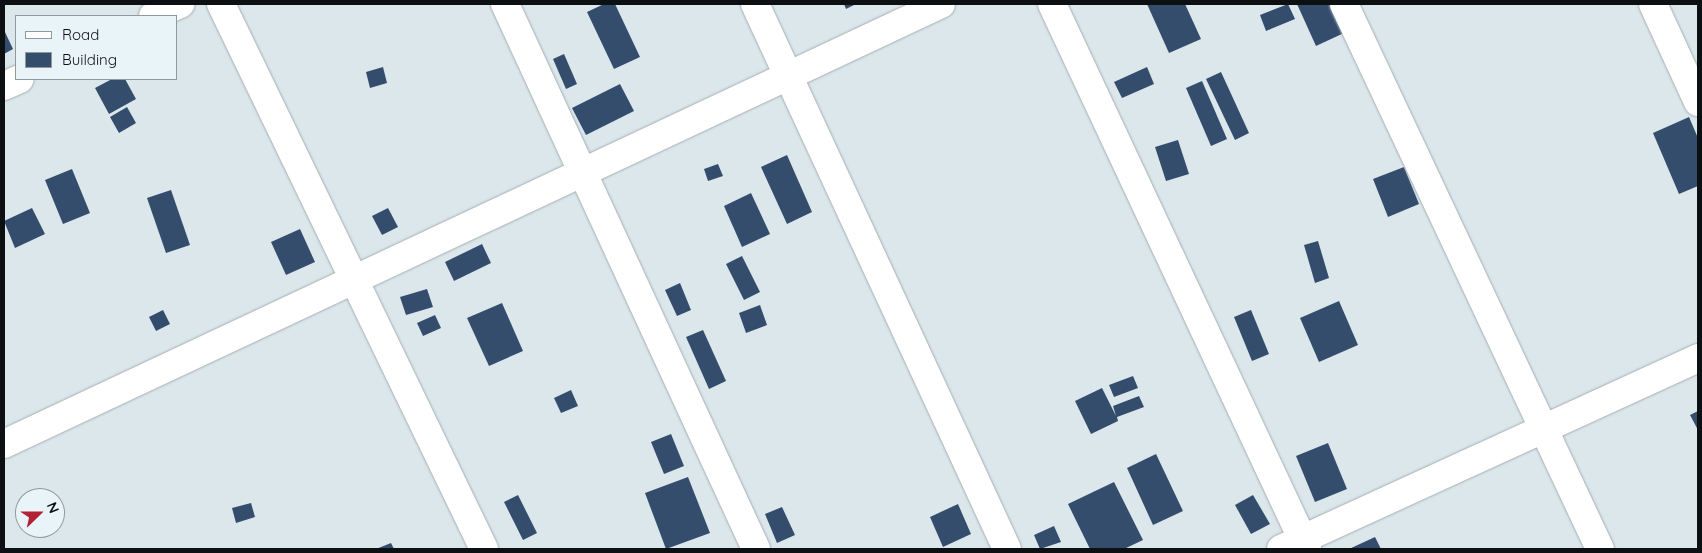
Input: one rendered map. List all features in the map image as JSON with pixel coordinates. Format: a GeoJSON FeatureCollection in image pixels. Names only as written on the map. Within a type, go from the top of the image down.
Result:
{"type":"FeatureCollection","features":[{"type":"Feature","properties":{"kind":"street"},"geometry":{"type":"LineString","coordinates":[[156,15],[180,4]]}},
{"type":"Feature","properties":{"kind":"street"},"geometry":{"type":"LineString","coordinates":[[221,4],[484,549]]}},
{"type":"Feature","properties":{"kind":"street"},"geometry":{"type":"LineString","coordinates":[[505,4],[756,549]]}},
{"type":"Feature","properties":{"kind":"street"},"geometry":{"type":"LineString","coordinates":[[754,4],[1007,549]]}},
{"type":"Feature","properties":{"kind":"street"},"geometry":{"type":"LineString","coordinates":[[4,444],[941,4]]}},
{"type":"Feature","properties":{"kind":"street"},"geometry":{"type":"LineString","coordinates":[[1052,4],[1297,546],[1543,429],[1698,358]]}},
{"type":"Feature","properties":{"kind":"street"},"geometry":{"type":"LineString","coordinates":[[1344,4],[1600,549]]}},
{"type":"Feature","properties":{"kind":"street"},"geometry":{"type":"LineString","coordinates":[[1653,4],[1698,102]]}},
{"type":"Feature","properties":{"kind":"street"},"geometry":{"type":"LineString","coordinates":[[4,86],[18,80]]}},
{"type":"Feature","properties":{"kind":"building"},"geometry":{"type":"Polygon","coordinates":[[[604,4],[615,4],[640,57],[614,69],[587,12],[604,4]]]}},
{"type":"Feature","properties":{"kind":"building"},"geometry":{"type":"Polygon","coordinates":[[[844,4],[856,4],[846,9],[844,4]]]}},
{"type":"Feature","properties":{"kind":"building"},"geometry":{"type":"Polygon","coordinates":[[[1147,4],[1185,4],[1201,39],[1169,53],[1147,4]]]}},
{"type":"Feature","properties":{"kind":"building"},"geometry":{"type":"Polygon","coordinates":[[[1288,4],[1295,19],[1266,31],[1260,15],[1288,4]]]}},
{"type":"Feature","properties":{"kind":"building"},"geometry":{"type":"Polygon","coordinates":[[[1297,4],[1331,4],[1344,33],[1316,46],[1297,4]]]}},
{"type":"Feature","properties":{"kind":"building"},"geometry":{"type":"Polygon","coordinates":[[[4,30],[13,49],[4,54],[4,30]]]}},
{"type":"Feature","properties":{"kind":"building"},"geometry":{"type":"Polygon","coordinates":[[[564,54],[577,84],[566,89],[553,59],[564,54]]]}},
{"type":"Feature","properties":{"kind":"building"},"geometry":{"type":"Polygon","coordinates":[[[383,67],[387,83],[370,88],[366,72],[383,67]]]}},
{"type":"Feature","properties":{"kind":"building"},"geometry":{"type":"Polygon","coordinates":[[[1147,67],[1154,84],[1122,98],[1114,82],[1147,67]]]}},
{"type":"Feature","properties":{"kind":"building"},"geometry":{"type":"Polygon","coordinates":[[[1221,72],[1249,133],[1235,140],[1206,79],[1221,72]]]}},
{"type":"Feature","properties":{"kind":"building"},"geometry":{"type":"Polygon","coordinates":[[[110,80],[126,80],[136,99],[109,114],[95,88],[110,80]]]}},
{"type":"Feature","properties":{"kind":"building"},"geometry":{"type":"Polygon","coordinates":[[[1202,81],[1227,139],[1211,146],[1186,88],[1202,81]]]}},
{"type":"Feature","properties":{"kind":"building"},"geometry":{"type":"Polygon","coordinates":[[[620,84],[634,111],[586,135],[572,108],[620,84]]]}},
{"type":"Feature","properties":{"kind":"building"},"geometry":{"type":"Polygon","coordinates":[[[127,107],[136,123],[119,133],[110,117],[127,107]]]}},
{"type":"Feature","properties":{"kind":"building"},"geometry":{"type":"Polygon","coordinates":[[[1689,117],[1698,138],[1698,186],[1679,194],[1653,133],[1689,117]]]}},
{"type":"Feature","properties":{"kind":"building"},"geometry":{"type":"Polygon","coordinates":[[[1178,140],[1189,174],[1166,181],[1155,147],[1178,140]]]}},
{"type":"Feature","properties":{"kind":"building"},"geometry":{"type":"Polygon","coordinates":[[[787,155],[812,212],[787,224],[761,167],[787,155]]]}},
{"type":"Feature","properties":{"kind":"building"},"geometry":{"type":"Polygon","coordinates":[[[718,164],[723,176],[708,181],[704,169],[718,164]]]}},
{"type":"Feature","properties":{"kind":"building"},"geometry":{"type":"Polygon","coordinates":[[[1404,167],[1419,204],[1388,217],[1373,179],[1404,167]]]}},
{"type":"Feature","properties":{"kind":"building"},"geometry":{"type":"Polygon","coordinates":[[[72,169],[90,213],[63,224],[45,180],[72,169]]]}},
{"type":"Feature","properties":{"kind":"building"},"geometry":{"type":"Polygon","coordinates":[[[171,190],[190,245],[166,253],[147,198],[171,190]]]}},
{"type":"Feature","properties":{"kind":"building"},"geometry":{"type":"Polygon","coordinates":[[[751,193],[770,234],[742,247],[724,206],[751,193]]]}},
{"type":"Feature","properties":{"kind":"building"},"geometry":{"type":"Polygon","coordinates":[[[32,208],[45,234],[15,248],[4,221],[32,208]]]}},
{"type":"Feature","properties":{"kind":"building"},"geometry":{"type":"Polygon","coordinates":[[[388,208],[398,227],[382,235],[372,216],[388,208]]]}},
{"type":"Feature","properties":{"kind":"building"},"geometry":{"type":"Polygon","coordinates":[[[300,229],[315,262],[286,275],[271,242],[300,229]]]}},
{"type":"Feature","properties":{"kind":"building"},"geometry":{"type":"Polygon","coordinates":[[[1318,241],[1329,278],[1315,283],[1304,245],[1318,241]]]}},
{"type":"Feature","properties":{"kind":"building"},"geometry":{"type":"Polygon","coordinates":[[[482,244],[491,263],[454,281],[445,262],[482,244]]]}},
{"type":"Feature","properties":{"kind":"building"},"geometry":{"type":"Polygon","coordinates":[[[742,256],[760,292],[744,300],[726,264],[742,256]]]}},
{"type":"Feature","properties":{"kind":"building"},"geometry":{"type":"Polygon","coordinates":[[[680,283],[691,310],[677,316],[665,290],[680,283]]]}},
{"type":"Feature","properties":{"kind":"building"},"geometry":{"type":"Polygon","coordinates":[[[427,289],[433,307],[406,315],[400,297],[427,289]]]}},
{"type":"Feature","properties":{"kind":"building"},"geometry":{"type":"Polygon","coordinates":[[[1339,301],[1358,345],[1319,362],[1300,318],[1339,301]]]}},
{"type":"Feature","properties":{"kind":"building"},"geometry":{"type":"Polygon","coordinates":[[[502,303],[523,351],[489,366],[467,318],[502,303]]]}},
{"type":"Feature","properties":{"kind":"building"},"geometry":{"type":"Polygon","coordinates":[[[760,305],[767,325],[746,333],[739,313],[760,305]]]}},
{"type":"Feature","properties":{"kind":"building"},"geometry":{"type":"Polygon","coordinates":[[[163,310],[170,324],[156,331],[149,317],[163,310]]]}},
{"type":"Feature","properties":{"kind":"building"},"geometry":{"type":"Polygon","coordinates":[[[1251,310],[1269,354],[1252,361],[1234,317],[1251,310]]]}},
{"type":"Feature","properties":{"kind":"building"},"geometry":{"type":"Polygon","coordinates":[[[435,315],[441,328],[423,336],[417,323],[435,315]]]}},
{"type":"Feature","properties":{"kind":"building"},"geometry":{"type":"Polygon","coordinates":[[[703,330],[726,381],[709,389],[686,337],[703,330]]]}},
{"type":"Feature","properties":{"kind":"building"},"geometry":{"type":"Polygon","coordinates":[[[1133,376],[1138,388],[1114,397],[1109,385],[1133,376]]]}},
{"type":"Feature","properties":{"kind":"building"},"geometry":{"type":"Polygon","coordinates":[[[1102,388],[1116,416],[1113,406],[1139,396],[1144,407],[1117,417],[1118,421],[1091,434],[1075,401],[1102,388]]]}},
{"type":"Feature","properties":{"kind":"building"},"geometry":{"type":"Polygon","coordinates":[[[571,390],[578,406],[561,413],[554,398],[571,390]]]}},
{"type":"Feature","properties":{"kind":"building"},"geometry":{"type":"Polygon","coordinates":[[[1698,411],[1698,430],[1690,415],[1698,411]]]}},
{"type":"Feature","properties":{"kind":"building"},"geometry":{"type":"Polygon","coordinates":[[[671,434],[684,466],[664,474],[651,442],[671,434]]]}},
{"type":"Feature","properties":{"kind":"building"},"geometry":{"type":"Polygon","coordinates":[[[1328,443],[1347,489],[1315,502],[1296,456],[1328,443]]]}},
{"type":"Feature","properties":{"kind":"building"},"geometry":{"type":"Polygon","coordinates":[[[1156,454],[1183,511],[1153,525],[1127,468],[1156,454]]]}},
{"type":"Feature","properties":{"kind":"building"},"geometry":{"type":"Polygon","coordinates":[[[688,477],[710,533],[666,549],[645,493],[688,477]]]}},
{"type":"Feature","properties":{"kind":"building"},"geometry":{"type":"Polygon","coordinates":[[[1114,482],[1143,540],[1124,549],[1090,549],[1068,504],[1114,482]]]}},
{"type":"Feature","properties":{"kind":"building"},"geometry":{"type":"Polygon","coordinates":[[[518,495],[537,533],[523,540],[504,502],[518,495]]]}},
{"type":"Feature","properties":{"kind":"building"},"geometry":{"type":"Polygon","coordinates":[[[1253,495],[1270,524],[1251,534],[1235,505],[1253,495]]]}},
{"type":"Feature","properties":{"kind":"building"},"geometry":{"type":"Polygon","coordinates":[[[251,503],[255,517],[236,523],[232,508],[251,503]]]}},
{"type":"Feature","properties":{"kind":"building"},"geometry":{"type":"Polygon","coordinates":[[[958,504],[971,534],[943,547],[930,517],[958,504]]]}},
{"type":"Feature","properties":{"kind":"building"},"geometry":{"type":"Polygon","coordinates":[[[782,507],[795,535],[777,543],[765,514],[782,507]]]}},
{"type":"Feature","properties":{"kind":"building"},"geometry":{"type":"Polygon","coordinates":[[[1054,526],[1061,542],[1040,549],[1034,535],[1054,526]]]}},
{"type":"Feature","properties":{"kind":"building"},"geometry":{"type":"Polygon","coordinates":[[[1375,537],[1381,549],[1349,549],[1375,537]]]}},
{"type":"Feature","properties":{"kind":"building"},"geometry":{"type":"Polygon","coordinates":[[[391,543],[394,549],[376,549],[391,543]]]}}]}
